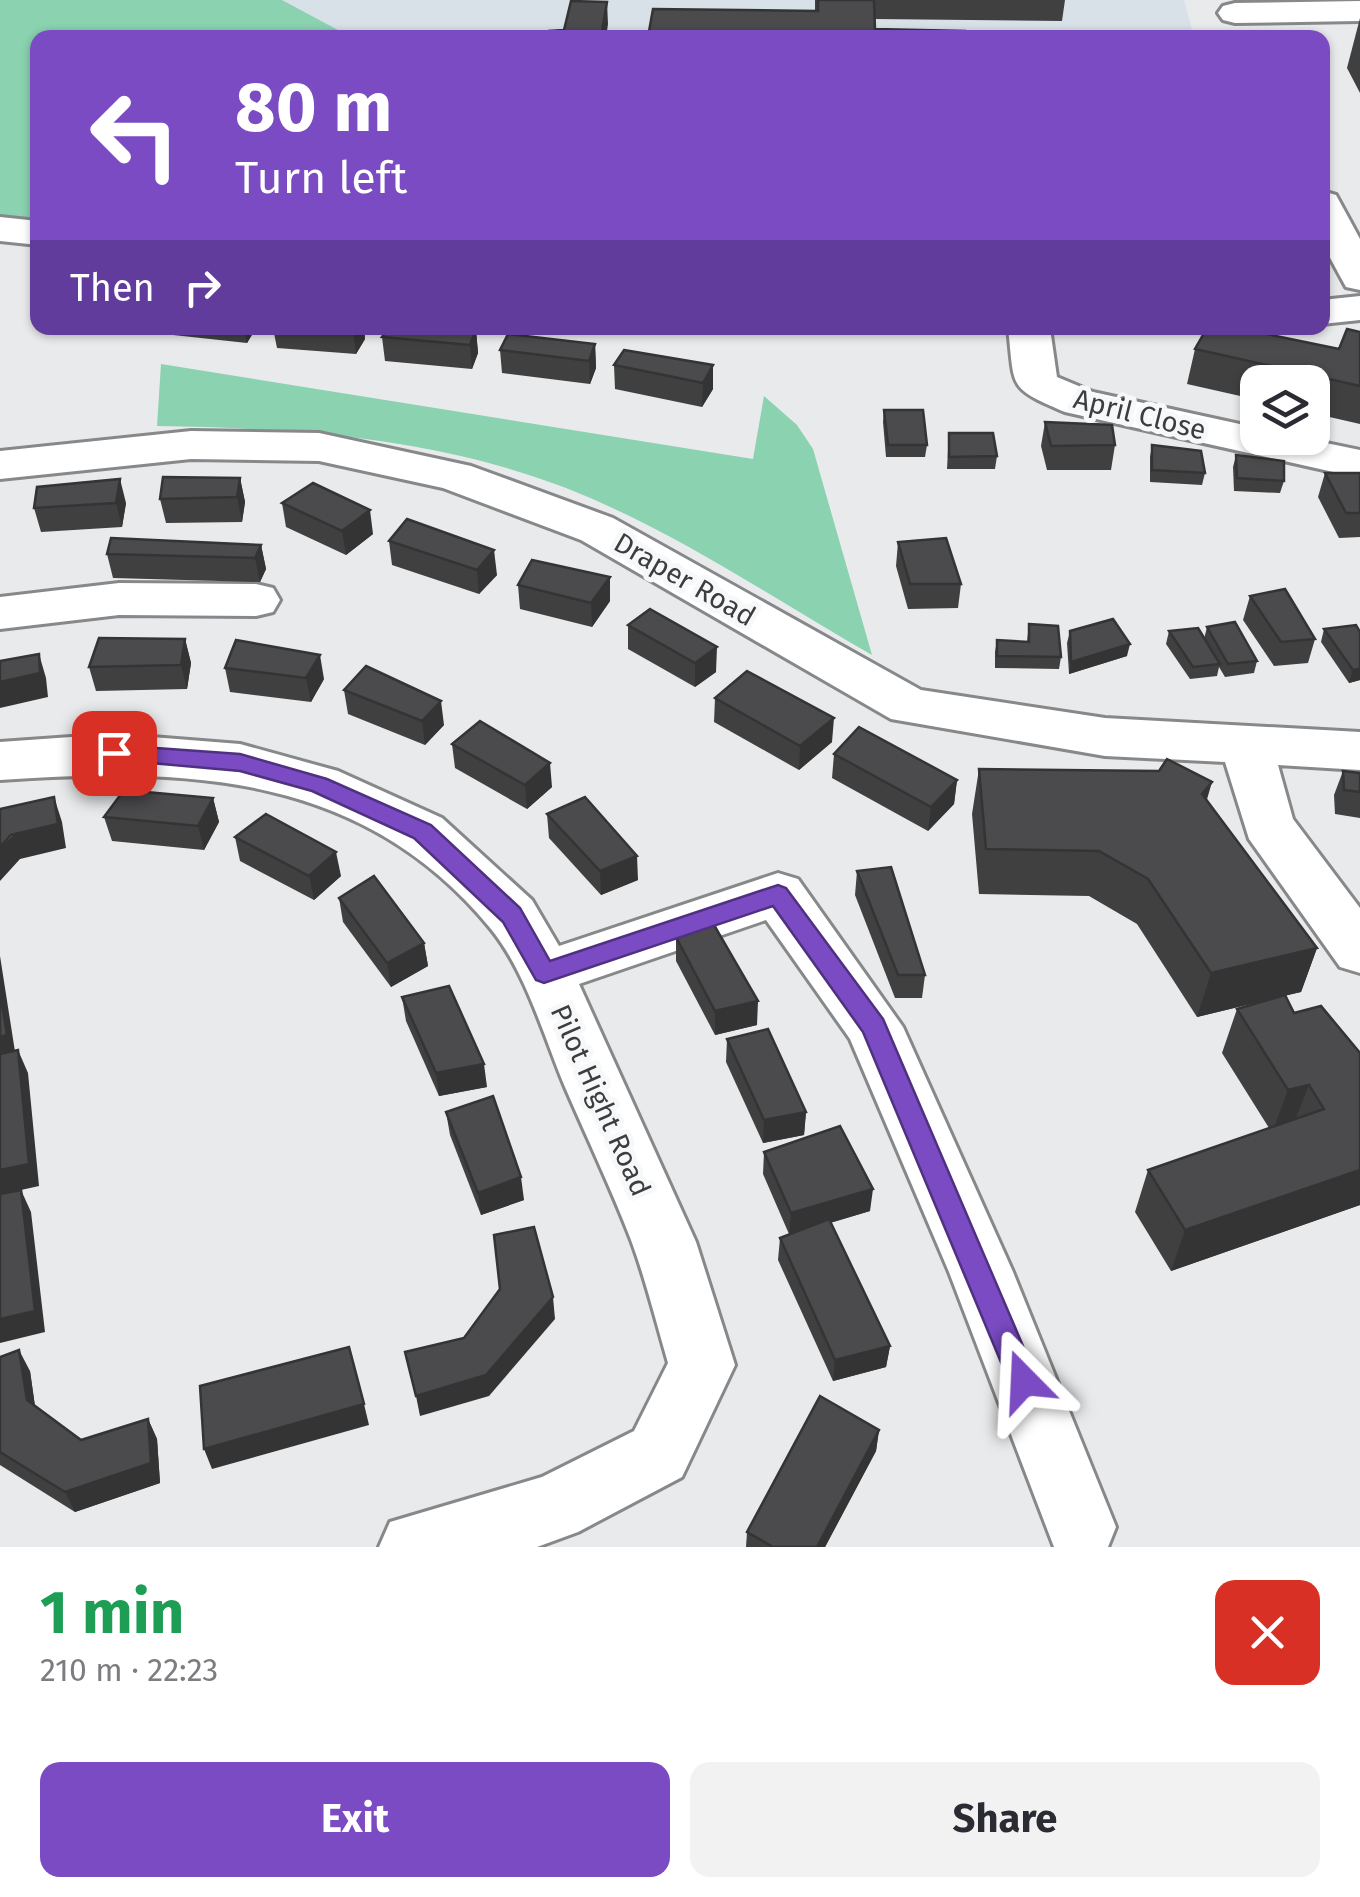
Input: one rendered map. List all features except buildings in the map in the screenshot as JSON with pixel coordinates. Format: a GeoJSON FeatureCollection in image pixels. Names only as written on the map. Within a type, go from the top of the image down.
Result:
{"type":"FeatureCollection","features":[{"type":"Feature","properties":{"kind":"street"},"geometry":{"type":"LineString","coordinates":[[1236,17],[1360,10]]}},
{"type":"Feature","properties":{"kind":"street"},"geometry":{"type":"LineString","coordinates":[[1330,219],[1360,278]]}},
{"type":"Feature","properties":{"kind":"street"},"geometry":{"type":"LineString","coordinates":[[0,229],[30,232]]}},
{"type":"Feature","properties":{"kind":"street"},"geometry":{"type":"LineString","coordinates":[[1330,311],[1360,308]]}},
{"type":"Feature","properties":{"kind":"street","name":"April Close"},"geometry":{"type":"LineString","coordinates":[[1030,335],[1036,384],[1080,402],[1360,464]]}},
{"type":"Feature","properties":{"kind":"street","name":"Draper Road"},"geometry":{"type":"LineString","coordinates":[[0,465],[191,445],[300,447],[455,476],[597,529],[909,706],[1106,737],[1360,751]]}},
{"type":"Feature","properties":{"kind":"street"},"geometry":{"type":"LineString","coordinates":[[0,613],[119,599],[256,600]]}},
{"type":"Feature","properties":{"kind":"street"},"geometry":{"type":"LineString","coordinates":[[1247,747],[1268,824],[1360,951]]}},
{"type":"Feature","properties":{"kind":"street","name":"Pilot Hight Road"},"geometry":{"type":"LineString","coordinates":[[0,761],[114,753],[240,762],[319,785],[423,832],[512,915],[544,973],[664,1242],[702,1365],[658,1454],[552,1508],[415,1547]]}},
{"type":"Feature","properties":{"kind":"street"},"geometry":{"type":"LineString","coordinates":[[544,973],[778,894],[874,1026],[981,1272],[1081,1527]]}},
{"type":"Feature","properties":{"kind":"shaded area"},"geometry":{"type":"Polygon","coordinates":[[[282,0],[1184,0],[1192,30],[336,30],[282,0]]]}},
{"type":"Feature","properties":{"kind":"green space"},"geometry":{"type":"Polygon","coordinates":[[[0,0],[282,0],[338,30],[30,30],[30,219],[0,216],[0,0]]]}},
{"type":"Feature","properties":{"kind":"green space"},"geometry":{"type":"Polygon","coordinates":[[[161,364],[753,459],[764,396],[797,425],[813,449],[872,655],[646,524],[517,471],[467,457],[364,439],[157,426],[161,364]]]}},
{"type":"Feature","properties":{"kind":"route"},"geometry":{"type":"LineString","coordinates":[[114,753],[240,762],[319,785],[423,832],[512,915],[544,973],[778,894],[874,1026],[1024,1381]]}}]}
